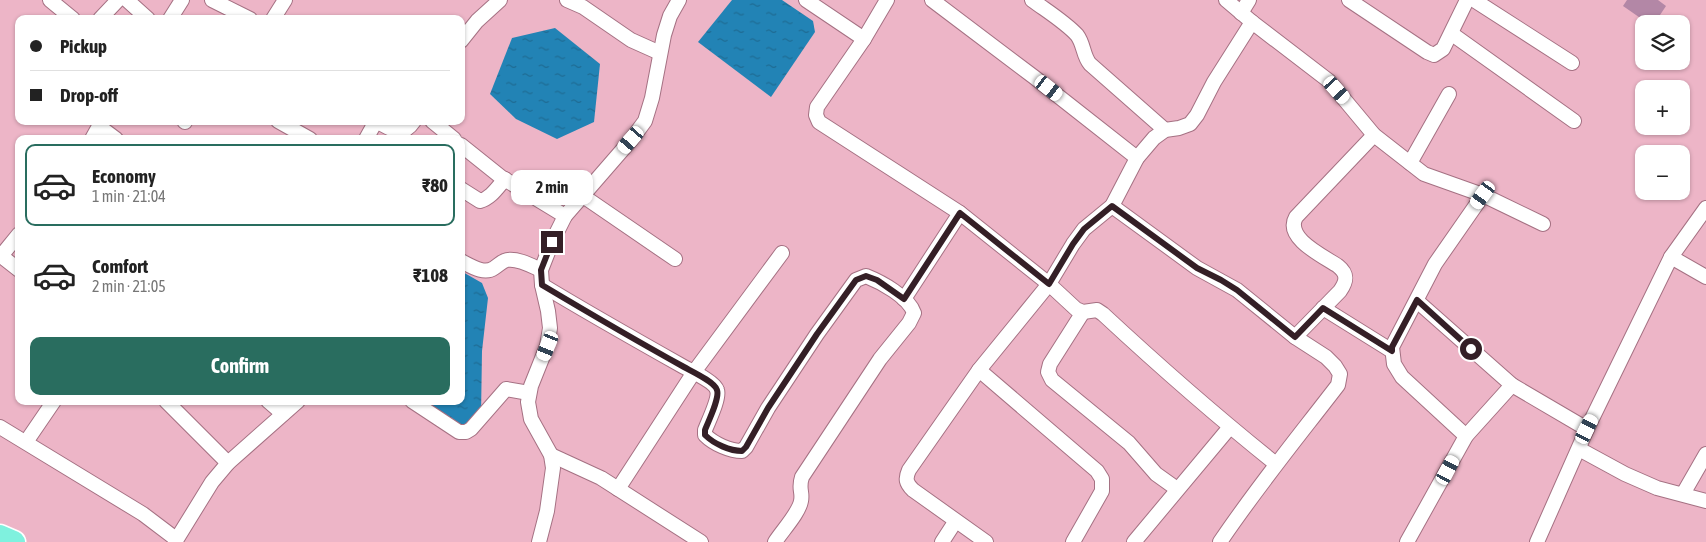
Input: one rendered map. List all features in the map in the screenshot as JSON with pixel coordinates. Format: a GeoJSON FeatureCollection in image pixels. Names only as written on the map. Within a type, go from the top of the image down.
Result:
{"type":"FeatureCollection","features":[{"type":"Feature","properties":{"kind":"main road"},"geometry":{"type":"LineString","coordinates":[[0,536],[14,542]]}},
{"type":"Feature","properties":{"kind":"street"},"geometry":{"type":"LineString","coordinates":[[50,0],[68,15]]}},
{"type":"Feature","properties":{"kind":"street"},"geometry":{"type":"LineString","coordinates":[[104,15],[118,0]]}},
{"type":"Feature","properties":{"kind":"street"},"geometry":{"type":"LineString","coordinates":[[126,0],[143,15]]}},
{"type":"Feature","properties":{"kind":"street"},"geometry":{"type":"LineString","coordinates":[[173,15],[182,0]]}},
{"type":"Feature","properties":{"kind":"street"},"geometry":{"type":"LineString","coordinates":[[212,0],[242,15]]}},
{"type":"Feature","properties":{"kind":"street"},"geometry":{"type":"LineString","coordinates":[[276,15],[285,0]]}},
{"type":"Feature","properties":{"kind":"street"},"geometry":{"type":"LineString","coordinates":[[465,36],[477,21],[500,0]]}},
{"type":"Feature","properties":{"kind":"street"},"geometry":{"type":"LineString","coordinates":[[567,0],[583,7],[631,40],[660,53]]}},
{"type":"Feature","properties":{"kind":"street"},"geometry":{"type":"LineString","coordinates":[[539,542],[547,511],[552,479],[551,455],[531,419],[528,402],[529,393],[548,346],[550,328],[541,270],[552,242],[566,216],[631,140],[645,120],[652,98],[660,53],[670,16],[679,0]]}},
{"type":"Feature","properties":{"kind":"street"},"geometry":{"type":"LineString","coordinates":[[806,0],[864,39]]}},
{"type":"Feature","properties":{"kind":"street"},"geometry":{"type":"LineString","coordinates":[[887,0],[864,39],[817,107],[816,115],[819,122],[960,213],[1049,284],[1076,309],[1083,312],[1097,310],[1103,314],[1159,366],[1276,464]]}},
{"type":"Feature","properties":{"kind":"street"},"geometry":{"type":"LineString","coordinates":[[932,0],[1137,158]]}},
{"type":"Feature","properties":{"kind":"street"},"geometry":{"type":"LineString","coordinates":[[1032,0],[1072,30],[1081,42],[1086,60],[1165,130]]}},
{"type":"Feature","properties":{"kind":"street"},"geometry":{"type":"LineString","coordinates":[[1226,0],[1329,81],[1374,135],[1424,174],[1483,195],[1543,224]]}},
{"type":"Feature","properties":{"kind":"street"},"geometry":{"type":"LineString","coordinates":[[1241,13],[1249,0]]}},
{"type":"Feature","properties":{"kind":"street"},"geometry":{"type":"LineString","coordinates":[[1349,0],[1434,55],[1443,49],[1467,0]]}},
{"type":"Feature","properties":{"kind":"street"},"geometry":{"type":"LineString","coordinates":[[1474,0],[1572,63]]}},
{"type":"Feature","properties":{"kind":"street"},"geometry":{"type":"LineString","coordinates":[[986,542],[955,522],[913,490],[906,483],[906,476],[909,470],[979,370],[1049,284],[1084,229],[1112,206],[1137,158],[1154,138],[1165,130],[1190,124],[1252,22]]}},
{"type":"Feature","properties":{"kind":"street"},"geometry":{"type":"LineString","coordinates":[[1452,34],[1574,121]]}},
{"type":"Feature","properties":{"kind":"street"},"geometry":{"type":"LineString","coordinates":[[1410,163],[1449,94]]}},
{"type":"Feature","properties":{"kind":"street"},"geometry":{"type":"LineString","coordinates":[[102,125],[112,135]]}},
{"type":"Feature","properties":{"kind":"street"},"geometry":{"type":"LineString","coordinates":[[285,125],[303,135]]}},
{"type":"Feature","properties":{"kind":"street"},"geometry":{"type":"LineString","coordinates":[[384,125],[400,135],[411,125]]}},
{"type":"Feature","properties":{"kind":"street"},"geometry":{"type":"LineString","coordinates":[[437,125],[449,135]]}},
{"type":"Feature","properties":{"kind":"street"},"geometry":{"type":"LineString","coordinates":[[1295,337],[1340,291],[1346,277],[1338,266],[1302,242],[1293,231],[1293,223],[1374,135]]}},
{"type":"Feature","properties":{"kind":"street"},"geometry":{"type":"LineString","coordinates":[[465,148],[505,179],[566,216]]}},
{"type":"Feature","properties":{"kind":"street"},"geometry":{"type":"LineString","coordinates":[[465,192],[480,201],[492,195],[505,179]]}},
{"type":"Feature","properties":{"kind":"street"},"geometry":{"type":"LineString","coordinates":[[1466,436],[1402,377],[1394,364],[1392,347],[1435,264],[1483,195]]}},
{"type":"Feature","properties":{"kind":"street"},"geometry":{"type":"LineString","coordinates":[[583,196],[675,260]]}},
{"type":"Feature","properties":{"kind":"street"},"geometry":{"type":"LineString","coordinates":[[1112,206],[1197,268],[1237,290],[1295,337],[1326,357],[1340,374],[1338,385],[1244,505],[1220,542]]}},
{"type":"Feature","properties":{"kind":"street"},"geometry":{"type":"LineString","coordinates":[[1537,542],[1587,429],[1671,257],[1706,208]]}},
{"type":"Feature","properties":{"kind":"street"},"geometry":{"type":"LineString","coordinates":[[904,299],[960,213]]}},
{"type":"Feature","properties":{"kind":"street"},"geometry":{"type":"LineString","coordinates":[[15,239],[1,255],[15,267]]}},
{"type":"Feature","properties":{"kind":"street"},"geometry":{"type":"LineString","coordinates":[[618,489],[694,372],[782,253]]}},
{"type":"Feature","properties":{"kind":"street"},"geometry":{"type":"LineString","coordinates":[[1671,257],[1706,277]]}},
{"type":"Feature","properties":{"kind":"street"},"geometry":{"type":"LineString","coordinates":[[465,263],[486,272],[493,270],[503,261],[515,260],[541,270]]}},
{"type":"Feature","properties":{"kind":"street"},"geometry":{"type":"LineString","coordinates":[[542,285],[612,327],[694,372],[714,386],[718,396],[705,430],[705,435],[708,439],[733,451],[742,451],[746,447],[778,391],[856,280],[866,276],[877,280],[912,306],[914,313],[912,318],[880,359],[802,477],[800,507],[775,542]]}},
{"type":"Feature","properties":{"kind":"street"},"geometry":{"type":"LineString","coordinates":[[1417,300],[1512,385],[1587,429]]}},
{"type":"Feature","properties":{"kind":"street"},"geometry":{"type":"LineString","coordinates":[[1323,308],[1392,351]]}},
{"type":"Feature","properties":{"kind":"street"},"geometry":{"type":"LineString","coordinates":[[1083,312],[1050,364],[1048,372],[1052,380],[1130,443],[1156,474],[1177,489]]}},
{"type":"Feature","properties":{"kind":"street"},"geometry":{"type":"LineString","coordinates":[[979,370],[1097,471],[1102,479],[1102,491],[1073,542]]}},
{"type":"Feature","properties":{"kind":"street"},"geometry":{"type":"LineString","coordinates":[[1407,542],[1466,436],[1512,385]]}},
{"type":"Feature","properties":{"kind":"street"},"geometry":{"type":"LineString","coordinates":[[418,405],[459,432],[466,432],[471,429],[506,389],[529,393]]}},
{"type":"Feature","properties":{"kind":"street"},"geometry":{"type":"LineString","coordinates":[[26,442],[51,405]]}},
{"type":"Feature","properties":{"kind":"street"},"geometry":{"type":"LineString","coordinates":[[170,405],[228,463]]}},
{"type":"Feature","properties":{"kind":"street"},"geometry":{"type":"LineString","coordinates":[[273,405],[283,414]]}},
{"type":"Feature","properties":{"kind":"street"},"geometry":{"type":"LineString","coordinates":[[0,427],[143,514],[176,540],[212,482],[228,463],[293,405]]}},
{"type":"Feature","properties":{"kind":"street"},"geometry":{"type":"LineString","coordinates":[[1134,542],[1230,427]]}},
{"type":"Feature","properties":{"kind":"street"},"geometry":{"type":"LineString","coordinates":[[1579,449],[1625,474],[1657,488],[1706,501]]}},
{"type":"Feature","properties":{"kind":"street"},"geometry":{"type":"LineString","coordinates":[[1683,494],[1706,454]]}},
{"type":"Feature","properties":{"kind":"street"},"geometry":{"type":"LineString","coordinates":[[551,455],[601,478],[701,542]]}},
{"type":"Feature","properties":{"kind":"street"},"geometry":{"type":"LineString","coordinates":[[942,542],[955,522]]}},
{"type":"Feature","properties":{"kind":"water"},"geometry":{"type":"Polygon","coordinates":[[[732,0],[782,0],[813,21],[815,32],[771,97],[698,42],[732,0]]]}},
{"type":"Feature","properties":{"kind":"water"},"geometry":{"type":"Polygon","coordinates":[[[555,28],[600,64],[594,122],[557,139],[516,119],[490,94],[512,38],[555,28]]]}},
{"type":"Feature","properties":{"kind":"water"},"geometry":{"type":"Polygon","coordinates":[[[465,273],[482,283],[488,298],[482,351],[481,416],[464,429],[429,405],[465,405],[465,273]]]}},
{"type":"Feature","properties":{"kind":"building"},"geometry":{"type":"Polygon","coordinates":[[[1627,0],[1658,0],[1666,6],[1660,15],[1636,15],[1623,6],[1627,0]]]}},
{"type":"Feature","properties":{"kind":"route"},"geometry":{"type":"LineString","coordinates":[[552,242],[541,270],[542,285],[612,327],[694,372],[714,386],[718,396],[705,430],[705,435],[708,439],[733,451],[742,451],[746,447],[768,408],[817,334],[856,280],[866,276],[877,280],[904,299],[960,213],[1049,284],[1084,229],[1112,206],[1197,268],[1237,290],[1295,337],[1323,308],[1392,351],[1392,347],[1417,300],[1471,349]]}}]}
